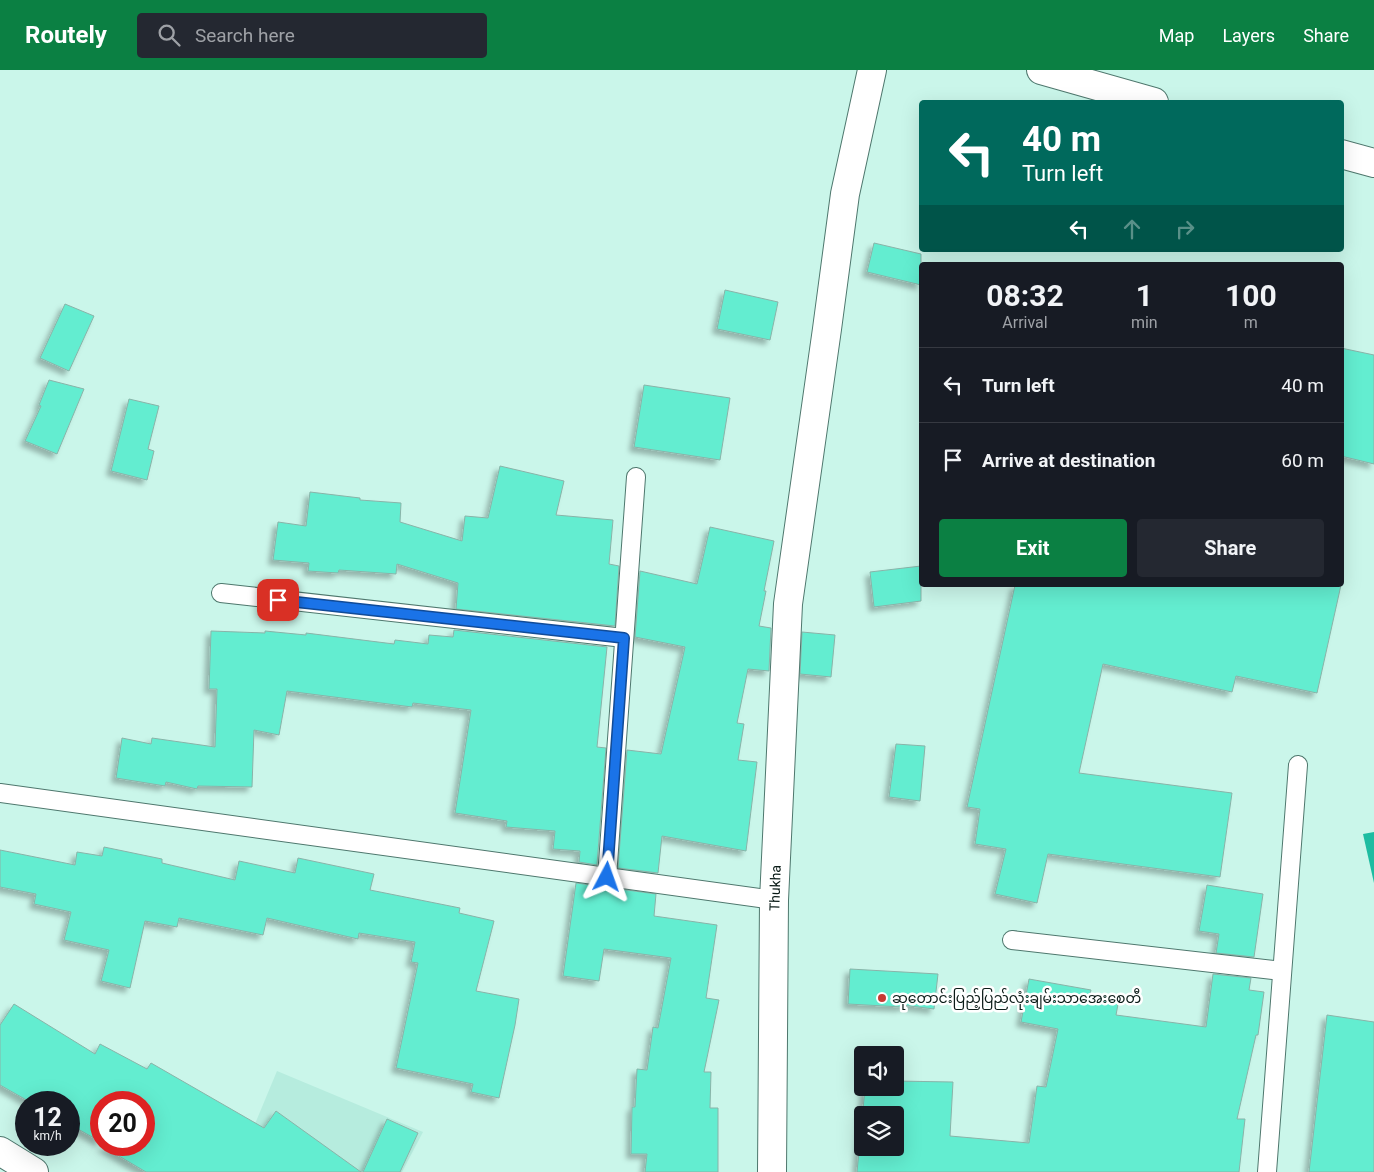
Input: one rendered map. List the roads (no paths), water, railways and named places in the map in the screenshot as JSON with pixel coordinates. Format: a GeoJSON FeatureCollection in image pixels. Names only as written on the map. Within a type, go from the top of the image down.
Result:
{"type":"FeatureCollection","features":[{"type":"Feature","properties":{"kind":"street","name":"Thukha"},"geometry":{"type":"LineString","coordinates":[[772,1172],[774,900],[788,604],[828,329],[845,194],[872,70]]}},
{"type":"Feature","properties":{"kind":"street"},"geometry":{"type":"LineString","coordinates":[[1041,70],[1147,100]]}},
{"type":"Feature","properties":{"kind":"street"},"geometry":{"type":"LineString","coordinates":[[1344,155],[1374,163]]}},
{"type":"Feature","properties":{"kind":"street"},"geometry":{"type":"LineString","coordinates":[[0,1151],[34,1172]]}},
{"type":"Feature","properties":{"kind":"lane"},"geometry":{"type":"LineString","coordinates":[[607,877],[636,478]]}},
{"type":"Feature","properties":{"kind":"lane"},"geometry":{"type":"LineString","coordinates":[[221,593],[624,638]]}},
{"type":"Feature","properties":{"kind":"lane"},"geometry":{"type":"LineString","coordinates":[[1267,1172],[1298,765]]}},
{"type":"Feature","properties":{"kind":"lane"},"geometry":{"type":"LineString","coordinates":[[0,793],[774,900]]}},
{"type":"Feature","properties":{"kind":"lane"},"geometry":{"type":"LineString","coordinates":[[1012,940],[1282,971]]}},
{"type":"Feature","properties":{"kind":"place","name":"ဆုတောင်းပြည့်ပြည်လုံးချမ်းသာအေးစေတီ"},"geometry":{"type":"Point","coordinates":[882,998]}}]}
